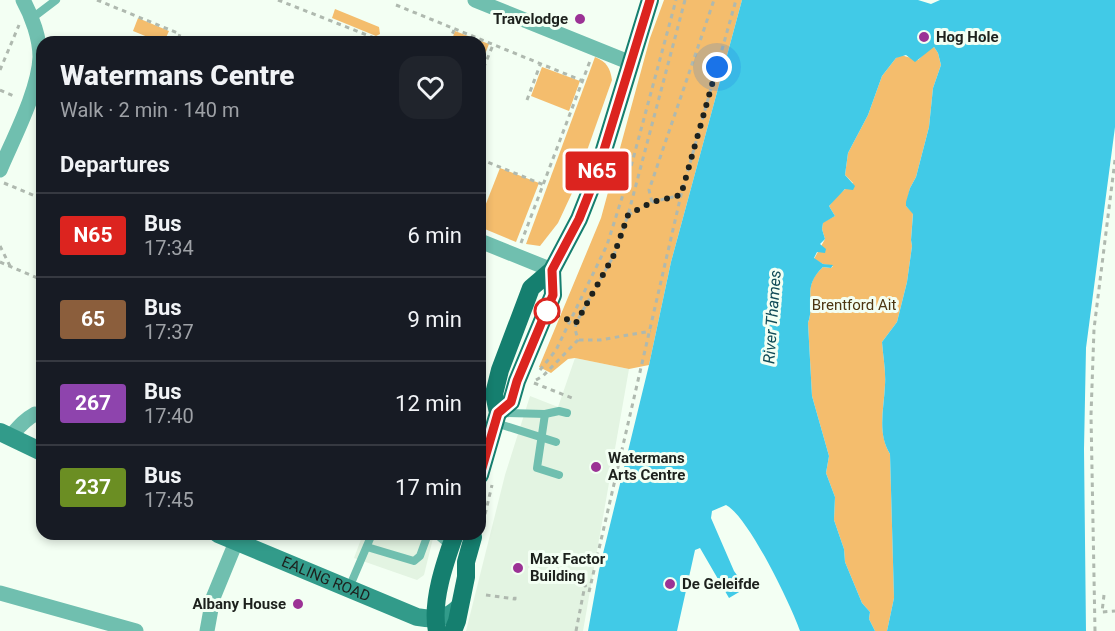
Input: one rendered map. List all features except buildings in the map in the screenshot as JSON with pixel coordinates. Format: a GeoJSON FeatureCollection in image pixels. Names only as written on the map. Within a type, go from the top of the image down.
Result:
{"type":"FeatureCollection","features":[{"type":"Feature","properties":{"kind":"main road"},"geometry":{"type":"LineString","coordinates":[[487,478],[497,418],[494,394],[525,302],[531,288],[552,270],[579,219],[596,176],[650,0]]}},
{"type":"Feature","properties":{"kind":"main road"},"geometry":{"type":"LineString","coordinates":[[5,435],[36,449]]}},
{"type":"Feature","properties":{"kind":"main road","name":"EALING ROAD"},"geometry":{"type":"LineString","coordinates":[[232,540],[436,626]]}},
{"type":"Feature","properties":{"kind":"main road"},"geometry":{"type":"LineString","coordinates":[[436,626],[437,599],[453,540]]}},
{"type":"Feature","properties":{"kind":"main road"},"geometry":{"type":"LineString","coordinates":[[453,631],[472,540]]}},
{"type":"Feature","properties":{"kind":"main road"},"geometry":{"type":"LineString","coordinates":[[436,626],[459,607]]}},
{"type":"Feature","properties":{"kind":"street"},"geometry":{"type":"LineString","coordinates":[[475,0],[495,4],[595,50],[631,63]]}},
{"type":"Feature","properties":{"kind":"street"},"geometry":{"type":"LineString","coordinates":[[27,8],[37,36]]}},
{"type":"Feature","properties":{"kind":"street"},"geometry":{"type":"LineString","coordinates":[[0,172],[29,102],[36,78]]}},
{"type":"Feature","properties":{"kind":"street"},"geometry":{"type":"LineString","coordinates":[[486,244],[552,270]]}},
{"type":"Feature","properties":{"kind":"street"},"geometry":{"type":"LineString","coordinates":[[5,435],[36,414]]}},
{"type":"Feature","properties":{"kind":"street"},"geometry":{"type":"LineString","coordinates":[[207,631],[213,598],[236,542]]}},
{"type":"Feature","properties":{"kind":"street"},"geometry":{"type":"LineString","coordinates":[[0,593],[136,631]]}},
{"type":"Feature","properties":{"kind":"lane"},"geometry":{"type":"LineString","coordinates":[[27,8],[56,0]]}},
{"type":"Feature","properties":{"kind":"lane"},"geometry":{"type":"LineString","coordinates":[[497,418],[559,411],[567,413]]}},
{"type":"Feature","properties":{"kind":"lane"},"geometry":{"type":"LineString","coordinates":[[545,414],[537,468],[559,475]]}},
{"type":"Feature","properties":{"kind":"lane"},"geometry":{"type":"LineString","coordinates":[[497,418],[556,442]]}},
{"type":"Feature","properties":{"kind":"lane"},"geometry":{"type":"LineString","coordinates":[[349,590],[370,540]]}},
{"type":"Feature","properties":{"kind":"lane"},"geometry":{"type":"LineString","coordinates":[[367,547],[414,561],[420,556],[426,540]]}},
{"type":"Feature","properties":{"kind":"path"},"geometry":{"type":"LineString","coordinates":[[97,0],[180,34],[179,36]]}},
{"type":"Feature","properties":{"kind":"path"},"geometry":{"type":"LineString","coordinates":[[278,0],[369,36]]}},
{"type":"Feature","properties":{"kind":"path"},"geometry":{"type":"LineString","coordinates":[[535,374],[543,368],[556,350],[607,245],[629,175],[676,0]]}},
{"type":"Feature","properties":{"kind":"path"},"geometry":{"type":"LineString","coordinates":[[578,340],[576,323],[614,255],[628,215],[685,0]]}},
{"type":"Feature","properties":{"kind":"path"},"geometry":{"type":"LineString","coordinates":[[652,202],[649,190],[714,0]]}},
{"type":"Feature","properties":{"kind":"path"},"geometry":{"type":"LineString","coordinates":[[576,631],[585,585],[585,592],[589,592],[681,195],[736,0]]}},
{"type":"Feature","properties":{"kind":"path"},"geometry":{"type":"LineString","coordinates":[[396,5],[472,36]]}},
{"type":"Feature","properties":{"kind":"path"},"geometry":{"type":"LineString","coordinates":[[0,70],[27,8]]}},
{"type":"Feature","properties":{"kind":"path"},"geometry":{"type":"LineString","coordinates":[[451,36],[454,29]]}},
{"type":"Feature","properties":{"kind":"path"},"geometry":{"type":"LineString","coordinates":[[486,41],[583,81]]}},
{"type":"Feature","properties":{"kind":"path"},"geometry":{"type":"LineString","coordinates":[[486,61],[493,44]]}},
{"type":"Feature","properties":{"kind":"path"},"geometry":{"type":"LineString","coordinates":[[516,256],[595,50]]}},
{"type":"Feature","properties":{"kind":"path"},"geometry":{"type":"LineString","coordinates":[[527,100],[541,64]]}},
{"type":"Feature","properties":{"kind":"path"},"geometry":{"type":"LineString","coordinates":[[1095,631],[1091,416],[1094,329],[1115,160]]}},
{"type":"Feature","properties":{"kind":"path"},"geometry":{"type":"LineString","coordinates":[[486,161],[544,185]]}},
{"type":"Feature","properties":{"kind":"path"},"geometry":{"type":"LineString","coordinates":[[0,172],[26,192],[36,196]]}},
{"type":"Feature","properties":{"kind":"path"},"geometry":{"type":"LineString","coordinates":[[26,192],[29,186]]}},
{"type":"Feature","properties":{"kind":"path"},"geometry":{"type":"LineString","coordinates":[[628,215],[652,202],[681,195]]}},
{"type":"Feature","properties":{"kind":"path"},"geometry":{"type":"LineString","coordinates":[[0,246],[10,266]]}},
{"type":"Feature","properties":{"kind":"path"},"geometry":{"type":"LineString","coordinates":[[0,262],[36,277]]}},
{"type":"Feature","properties":{"kind":"path"},"geometry":{"type":"LineString","coordinates":[[572,398],[532,382],[543,376],[578,340],[600,340],[651,331]]}},
{"type":"Feature","properties":{"kind":"path"},"geometry":{"type":"LineString","coordinates":[[486,595],[515,599],[515,593]]}},
{"type":"Feature","properties":{"kind":"path"},"geometry":{"type":"LineString","coordinates":[[1104,595],[1102,612],[1115,612]]}},
{"type":"Feature","properties":{"kind":"path"},"geometry":{"type":"LineString","coordinates":[[1095,606],[1102,606]]}},
{"type":"Feature","properties":{"kind":"shaded area"},"geometry":{"type":"Polygon","coordinates":[[[575,358],[629,369],[583,631],[466,631],[505,475],[530,396],[558,407],[575,358]]]}},
{"type":"Feature","properties":{"kind":"shaded area"},"geometry":{"type":"Polygon","coordinates":[[[361,540],[433,540],[424,575],[417,580],[354,558],[361,540]]]}},
{"type":"Feature","properties":{"kind":"green space"},"geometry":{"type":"Polygon","coordinates":[[[664,0],[742,0],[671,262],[649,365],[629,369],[575,358],[568,359],[551,373],[539,367],[601,218],[650,38],[664,0]]]}},
{"type":"Feature","properties":{"kind":"green space"},"geometry":{"type":"Polygon","coordinates":[[[335,9],[379,27],[380,34],[376,36],[332,18],[335,9]]]}},
{"type":"Feature","properties":{"kind":"green space"},"geometry":{"type":"Polygon","coordinates":[[[138,18],[169,31],[167,36],[145,36],[133,31],[138,18]]]}},
{"type":"Feature","properties":{"kind":"green space"},"geometry":{"type":"Polygon","coordinates":[[[455,31],[468,36],[453,36],[455,31]]]}},
{"type":"Feature","properties":{"kind":"green space","name":"Brentford Ait"},"geometry":{"type":"Polygon","coordinates":[[[934,47],[941,65],[933,88],[929,127],[906,206],[913,213],[912,246],[907,282],[897,322],[882,342],[885,380],[882,429],[890,454],[894,598],[887,631],[875,631],[869,619],[870,612],[862,603],[845,562],[844,549],[834,520],[835,497],[826,473],[829,456],[812,396],[808,323],[811,287],[816,274],[823,267],[833,266],[814,259],[825,239],[822,229],[823,222],[835,216],[829,206],[853,183],[845,175],[848,153],[868,115],[882,76],[901,55],[918,60],[934,47]]]}},
{"type":"Feature","properties":{"kind":"green space"},"geometry":{"type":"Polygon","coordinates":[[[595,57],[607,66],[612,80],[572,193],[558,223],[540,246],[526,244],[595,57]]]}},
{"type":"Feature","properties":{"kind":"green space"},"geometry":{"type":"Polygon","coordinates":[[[542,67],[580,81],[569,111],[531,96],[542,67]]]}},
{"type":"Feature","properties":{"kind":"green space"},"geometry":{"type":"Polygon","coordinates":[[[500,168],[539,183],[516,242],[486,230],[486,204],[500,168]]]}},
{"type":"Feature","properties":{"kind":"water","name":"River Thames"},"geometry":{"type":"Polygon","coordinates":[[[742,0],[918,0],[931,4],[940,0],[1115,0],[1115,127],[1086,348],[1084,449],[1086,631],[887,631],[894,598],[890,454],[882,429],[885,369],[882,342],[897,322],[907,282],[912,246],[913,214],[906,206],[906,202],[916,177],[929,127],[933,88],[941,65],[934,47],[915,62],[906,55],[896,58],[882,76],[868,115],[848,153],[845,175],[855,186],[853,190],[845,189],[829,206],[835,216],[823,223],[825,239],[820,244],[826,249],[825,253],[817,252],[814,258],[823,264],[833,265],[831,268],[823,267],[812,281],[808,323],[812,396],[829,456],[826,473],[835,497],[834,520],[844,549],[845,562],[862,603],[870,612],[869,619],[875,631],[800,631],[788,602],[757,543],[746,526],[726,505],[712,511],[711,518],[734,571],[746,588],[729,598],[700,548],[695,550],[677,631],[588,631],[599,570],[649,365],[671,262],[742,0]]]}},
{"type":"Feature","properties":{"kind":"bus line","name":"N65"},"geometry":{"type":"LineString","coordinates":[[486,454],[498,413],[511,402],[517,381],[553,295],[552,270],[579,219],[596,176],[650,0]]}},
{"type":"Feature","properties":{"kind":"place","name":"Travelodge"},"geometry":{"type":"Point","coordinates":[580,19]}},
{"type":"Feature","properties":{"kind":"place","name":"Hog Hole"},"geometry":{"type":"Point","coordinates":[924,37]}},
{"type":"Feature","properties":{"kind":"place","name":"Watermans Arts Centre"},"geometry":{"type":"Point","coordinates":[596,467]}},
{"type":"Feature","properties":{"kind":"place","name":"Max Factor Building"},"geometry":{"type":"Point","coordinates":[518,568]}},
{"type":"Feature","properties":{"kind":"place","name":"De Geleifde"},"geometry":{"type":"Point","coordinates":[670,584]}},
{"type":"Feature","properties":{"kind":"place","name":"Albany House"},"geometry":{"type":"Point","coordinates":[298,604]}},
{"type":"Feature","properties":{"kind":"route"},"geometry":{"type":"LineString","coordinates":[[547,311],[576,323],[614,255],[628,215],[652,202],[681,195],[717,67]]}}]}
